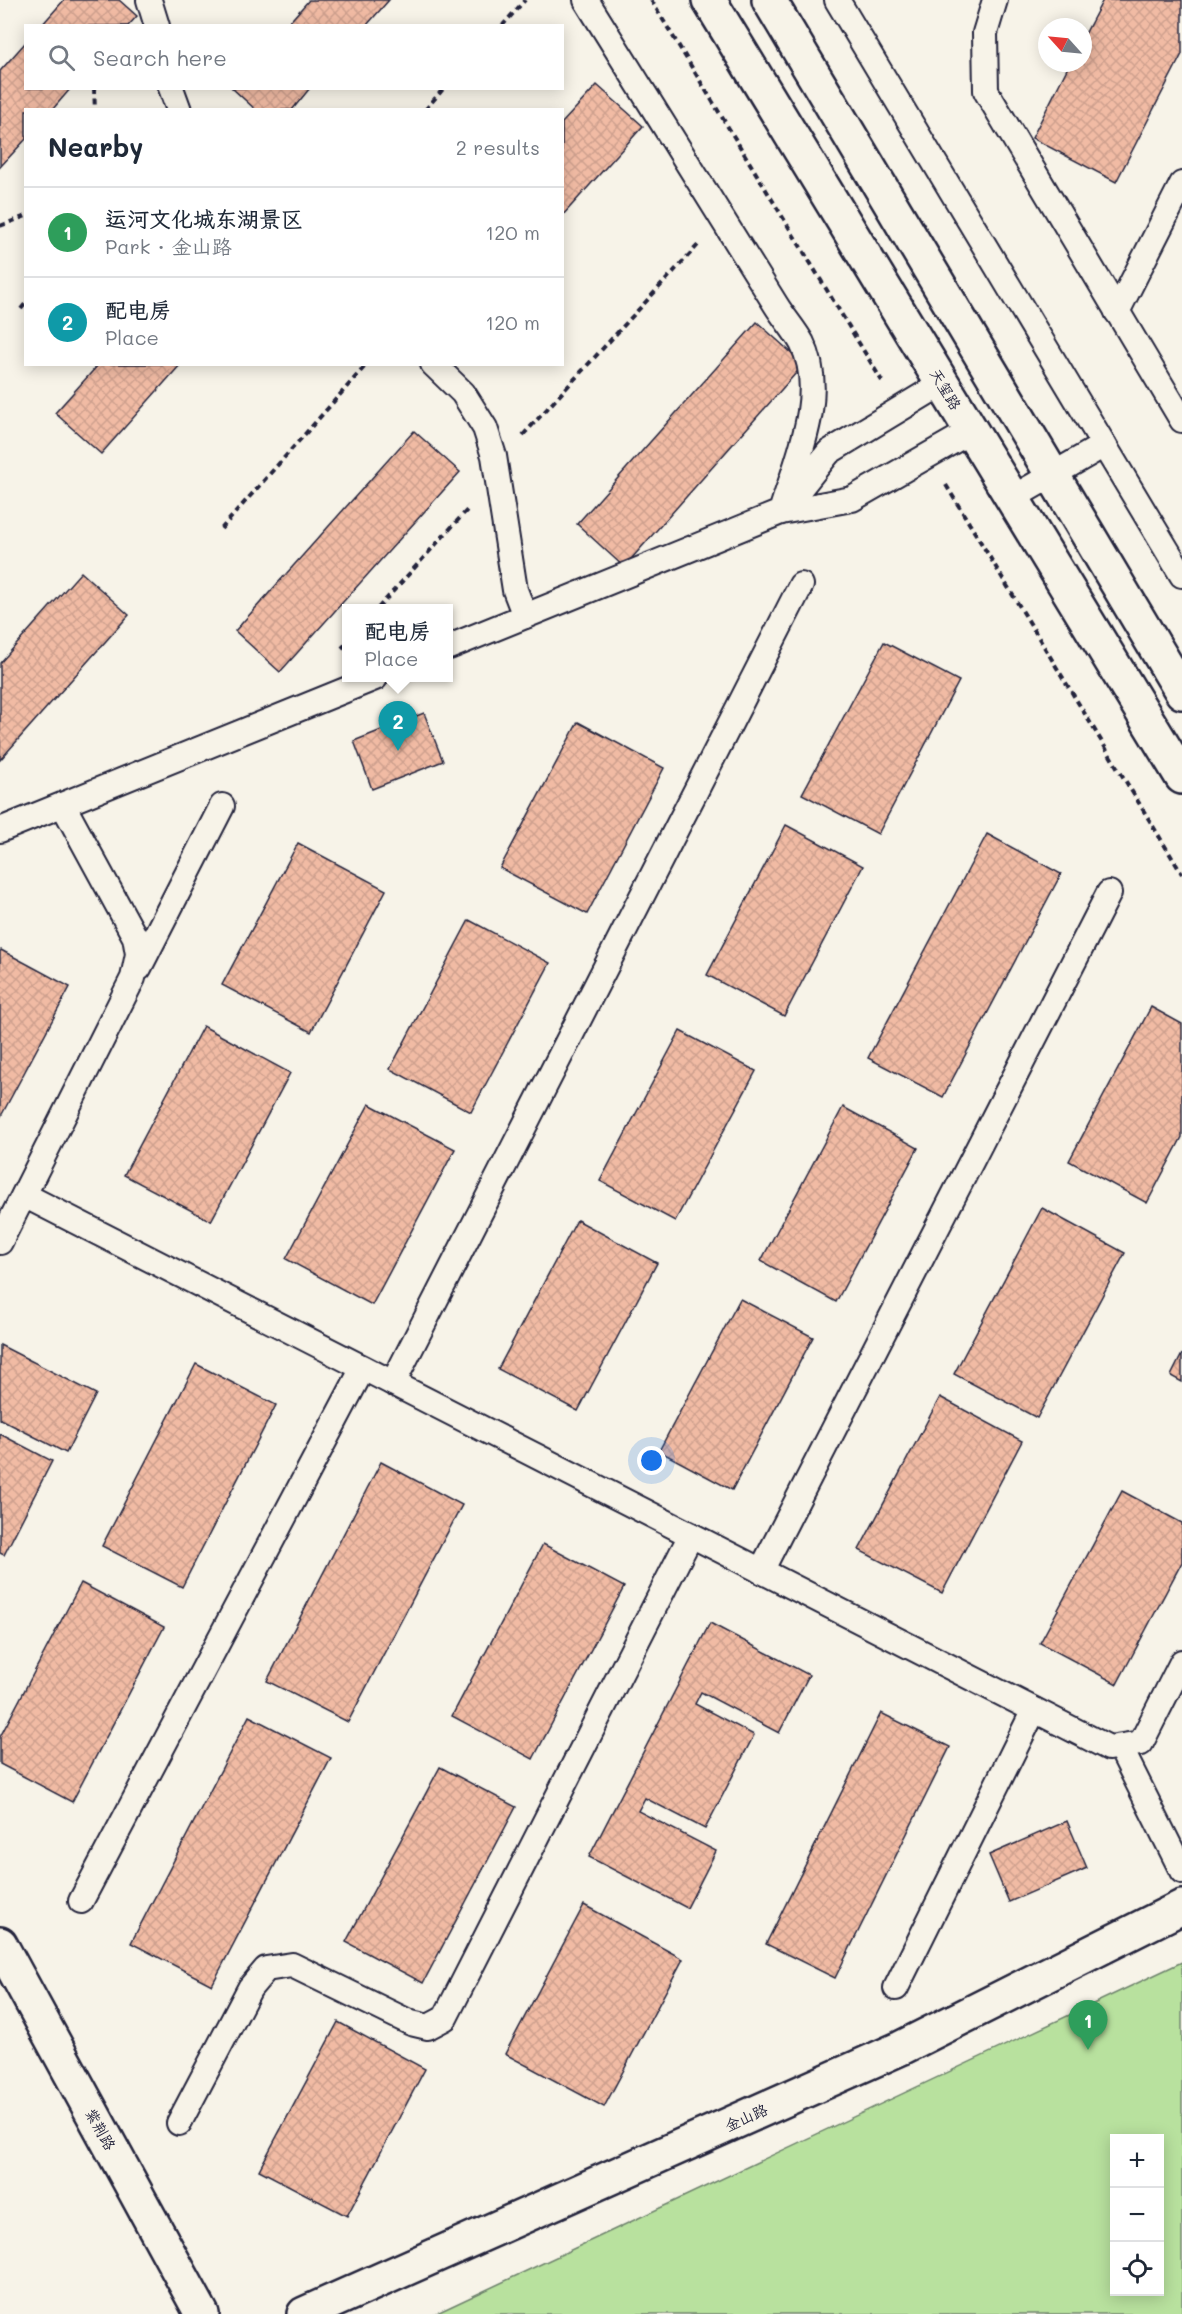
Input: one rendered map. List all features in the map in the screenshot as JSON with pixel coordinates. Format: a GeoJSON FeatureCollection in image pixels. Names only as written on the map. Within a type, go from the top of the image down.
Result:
{"type":"FeatureCollection","features":[{"type":"Feature","properties":{"kind":"street","name":"天玺路"},"geometry":{"type":"LineString","coordinates":[[710,0],[1182,777]]}},
{"type":"Feature","properties":{"kind":"street"},"geometry":{"type":"LineString","coordinates":[[769,0],[1182,692]]}},
{"type":"Feature","properties":{"kind":"street","name":"金山路"},"geometry":{"type":"LineString","coordinates":[[304,2314],[901,2048],[1182,1907]]}},
{"type":"Feature","properties":{"kind":"street","name":"紫荆路"},"geometry":{"type":"LineString","coordinates":[[0,1944],[202,2314]]}},
{"type":"Feature","properties":{"kind":"lane"},"geometry":{"type":"LineString","coordinates":[[149,0],[156,24]]}},
{"type":"Feature","properties":{"kind":"lane"},"geometry":{"type":"LineString","coordinates":[[586,0],[802,344],[811,374],[811,411],[781,512]]}},
{"type":"Feature","properties":{"kind":"lane"},"geometry":{"type":"LineString","coordinates":[[837,0],[1182,574]]}},
{"type":"Feature","properties":{"kind":"lane"},"geometry":{"type":"LineString","coordinates":[[994,0],[985,33],[986,91],[1182,420]]}},
{"type":"Feature","properties":{"kind":"lane"},"geometry":{"type":"LineString","coordinates":[[172,90],[178,108]]}},
{"type":"Feature","properties":{"kind":"lane"},"geometry":{"type":"LineString","coordinates":[[1117,312],[1182,184]]}},
{"type":"Feature","properties":{"kind":"lane"},"geometry":{"type":"LineString","coordinates":[[435,366],[463,393],[485,428],[495,466],[515,590],[525,616]]}},
{"type":"Feature","properties":{"kind":"lane"},"geometry":{"type":"LineString","coordinates":[[781,512],[829,452],[943,383]]}},
{"type":"Feature","properties":{"kind":"lane"},"geometry":{"type":"LineString","coordinates":[[453,645],[781,512],[852,499],[971,431]]}},
{"type":"Feature","properties":{"kind":"lane"},"geometry":{"type":"LineString","coordinates":[[1012,498],[1104,445]]}},
{"type":"Feature","properties":{"kind":"lane"},"geometry":{"type":"LineString","coordinates":[[393,1383],[801,585]]}},
{"type":"Feature","properties":{"kind":"lane"},"geometry":{"type":"LineString","coordinates":[[0,830],[365,682]]}},
{"type":"Feature","properties":{"kind":"lane"},"geometry":{"type":"LineString","coordinates":[[63,805],[135,937],[138,954],[134,978]]}},
{"type":"Feature","properties":{"kind":"lane"},"geometry":{"type":"LineString","coordinates":[[0,1242],[222,806]]}},
{"type":"Feature","properties":{"kind":"lane"},"geometry":{"type":"LineString","coordinates":[[761,1571],[1109,893]]}},
{"type":"Feature","properties":{"kind":"lane"},"geometry":{"type":"LineString","coordinates":[[24,1196],[1109,1748],[1141,1743],[1182,1662]]}},
{"type":"Feature","properties":{"kind":"lane"},"geometry":{"type":"LineString","coordinates":[[81,1901],[363,1368]]}},
{"type":"Feature","properties":{"kind":"lane"},"geometry":{"type":"LineString","coordinates":[[180,2123],[250,1988],[266,1969],[292,1965],[411,2023],[428,2026],[445,2018],[691,1535]]}},
{"type":"Feature","properties":{"kind":"lane"},"geometry":{"type":"LineString","coordinates":[[896,1988],[1034,1710]]}},
{"type":"Feature","properties":{"kind":"lane"},"geometry":{"type":"LineString","coordinates":[[1120,1747],[1182,1871]]}},
{"type":"Feature","properties":{"kind":"path"},"geometry":{"type":"LineString","coordinates":[[504,24],[525,0]]}},
{"type":"Feature","properties":{"kind":"path"},"geometry":{"type":"LineString","coordinates":[[94,90],[95,108]]}},
{"type":"Feature","properties":{"kind":"path"},"geometry":{"type":"LineString","coordinates":[[427,108],[442,90]]}},
{"type":"Feature","properties":{"kind":"path"},"geometry":{"type":"LineString","coordinates":[[0,226],[24,217]]}},
{"type":"Feature","properties":{"kind":"path"},"geometry":{"type":"LineString","coordinates":[[382,604],[495,466],[722,219]]}},
{"type":"Feature","properties":{"kind":"path"},"geometry":{"type":"LineString","coordinates":[[21,309],[24,305]]}},
{"type":"Feature","properties":{"kind":"path"},"geometry":{"type":"LineString","coordinates":[[221,529],[365,366]]}},
{"type":"Feature","properties":{"kind":"green space"},"geometry":{"type":"Polygon","coordinates":[[[1182,1962],[1182,2314],[435,2314],[1182,1962]]]}},
{"type":"Feature","properties":{"kind":"building"},"geometry":{"type":"Polygon","coordinates":[[[64,0],[119,0],[137,16],[130,24],[43,24],[64,0]]]}},
{"type":"Feature","properties":{"kind":"building"},"geometry":{"type":"Polygon","coordinates":[[[309,0],[389,0],[368,24],[288,24],[309,0]]]}},
{"type":"Feature","properties":{"kind":"building"},"geometry":{"type":"Polygon","coordinates":[[[1103,0],[1182,0],[1182,54],[1116,182],[1032,138],[1065,72],[1092,72],[1092,21],[1103,0]]]}},
{"type":"Feature","properties":{"kind":"building"},"geometry":{"type":"Polygon","coordinates":[[[24,44],[24,90],[69,90],[54,108],[24,108],[24,141],[0,167],[0,71],[24,44]]]}},
{"type":"Feature","properties":{"kind":"building"},"geometry":{"type":"Polygon","coordinates":[[[597,85],[643,126],[564,214],[564,121],[597,85]]]}},
{"type":"Feature","properties":{"kind":"building"},"geometry":{"type":"Polygon","coordinates":[[[234,90],[308,90],[294,108],[254,108],[234,90]]]}},
{"type":"Feature","properties":{"kind":"building"},"geometry":{"type":"Polygon","coordinates":[[[757,322],[804,364],[624,567],[577,524],[757,322]]]}},
{"type":"Feature","properties":{"kind":"building"},"geometry":{"type":"Polygon","coordinates":[[[97,366],[179,366],[101,454],[55,413],[97,366]]]}},
{"type":"Feature","properties":{"kind":"building"},"geometry":{"type":"Polygon","coordinates":[[[414,431],[460,472],[280,672],[235,631],[414,431]]]}},
{"type":"Feature","properties":{"kind":"building"},"geometry":{"type":"Polygon","coordinates":[[[81,572],[129,615],[0,760],[0,663],[81,572]]]}},
{"type":"Feature","properties":{"kind":"building"},"geometry":{"type":"Polygon","coordinates":[[[884,642],[959,681],[878,834],[802,794],[884,642]]]}},
{"type":"Feature","properties":{"kind":"building"},"geometry":{"type":"Polygon","coordinates":[[[424,713],[443,761],[372,789],[354,741],[424,713]]]}},
{"type":"Feature","properties":{"kind":"building"},"geometry":{"type":"Polygon","coordinates":[[[578,722],[664,768],[587,914],[500,868],[578,722]]]}},
{"type":"Feature","properties":{"kind":"building"},"geometry":{"type":"Polygon","coordinates":[[[786,825],[863,866],[784,1016],[707,975],[786,825]]]}},
{"type":"Feature","properties":{"kind":"building"},"geometry":{"type":"Polygon","coordinates":[[[987,834],[1061,874],[943,1097],[868,1058],[987,834]]]}},
{"type":"Feature","properties":{"kind":"building"},"geometry":{"type":"Polygon","coordinates":[[[298,843],[386,890],[311,1032],[222,985],[298,843]]]}},
{"type":"Feature","properties":{"kind":"building"},"geometry":{"type":"Polygon","coordinates":[[[469,920],[550,963],[471,1112],[390,1069],[469,920]]]}},
{"type":"Feature","properties":{"kind":"building"},"geometry":{"type":"Polygon","coordinates":[[[1,950],[70,987],[0,1118],[0,952],[1,950]]]}},
{"type":"Feature","properties":{"kind":"building"},"geometry":{"type":"Polygon","coordinates":[[[1151,1007],[1182,1024],[1182,1137],[1147,1203],[1069,1161],[1151,1007]]]}},
{"type":"Feature","properties":{"kind":"building"},"geometry":{"type":"Polygon","coordinates":[[[203,1026],[290,1073],[211,1221],[124,1175],[203,1026]]]}},
{"type":"Feature","properties":{"kind":"building"},"geometry":{"type":"Polygon","coordinates":[[[680,1031],[756,1071],[675,1221],[600,1181],[680,1031]]]}},
{"type":"Feature","properties":{"kind":"building"},"geometry":{"type":"Polygon","coordinates":[[[369,1104],[455,1149],[372,1305],[286,1259],[369,1104]]]}},
{"type":"Feature","properties":{"kind":"building"},"geometry":{"type":"Polygon","coordinates":[[[843,1107],[918,1148],[836,1302],[761,1261],[843,1107]]]}},
{"type":"Feature","properties":{"kind":"building"},"geometry":{"type":"Polygon","coordinates":[[[1042,1208],[1125,1253],[1037,1418],[954,1374],[1042,1208]]]}},
{"type":"Feature","properties":{"kind":"building"},"geometry":{"type":"Polygon","coordinates":[[[577,1220],[657,1263],[578,1411],[498,1369],[577,1220]]]}},
{"type":"Feature","properties":{"kind":"building"},"geometry":{"type":"Polygon","coordinates":[[[740,1299],[813,1337],[732,1490],[659,1451],[740,1299]]]}},
{"type":"Feature","properties":{"kind":"building"},"geometry":{"type":"Polygon","coordinates":[[[0,1345],[96,1394],[66,1453],[0,1419],[0,1345]]]}},
{"type":"Feature","properties":{"kind":"building"},"geometry":{"type":"Polygon","coordinates":[[[1182,1354],[1182,1382],[1171,1376],[1182,1354]]]}},
{"type":"Feature","properties":{"kind":"building"},"geometry":{"type":"Polygon","coordinates":[[[196,1364],[276,1405],[182,1587],[102,1546],[196,1364]]]}},
{"type":"Feature","properties":{"kind":"building"},"geometry":{"type":"Polygon","coordinates":[[[940,1397],[1022,1441],[942,1593],[859,1550],[940,1397]]]}},
{"type":"Feature","properties":{"kind":"building"},"geometry":{"type":"Polygon","coordinates":[[[0,1434],[52,1461],[4,1555],[0,1553],[0,1434]]]}},
{"type":"Feature","properties":{"kind":"building"},"geometry":{"type":"Polygon","coordinates":[[[381,1462],[462,1505],[348,1722],[267,1681],[381,1462]]]}},
{"type":"Feature","properties":{"kind":"building"},"geometry":{"type":"Polygon","coordinates":[[[1122,1491],[1182,1523],[1182,1562],[1117,1684],[1040,1643],[1122,1491]]]}},
{"type":"Feature","properties":{"kind":"building"},"geometry":{"type":"Polygon","coordinates":[[[543,1544],[624,1587],[533,1759],[452,1716],[543,1544]]]}},
{"type":"Feature","properties":{"kind":"building"},"geometry":{"type":"Polygon","coordinates":[[[81,1583],[164,1627],[72,1802],[0,1764],[0,1737],[81,1583]]]}},
{"type":"Feature","properties":{"kind":"building"},"geometry":{"type":"Polygon","coordinates":[[[710,1623],[809,1675],[779,1733],[701,1692],[695,1704],[754,1735],[705,1829],[645,1798],[638,1811],[716,1851],[687,1908],[589,1857],[710,1623]]]}},
{"type":"Feature","properties":{"kind":"building"},"geometry":{"type":"Polygon","coordinates":[[[881,1713],[950,1747],[835,1978],[766,1944],[881,1713]]]}},
{"type":"Feature","properties":{"kind":"building"},"geometry":{"type":"Polygon","coordinates":[[[249,1716],[331,1758],[212,1985],[131,1943],[249,1716]]]}},
{"type":"Feature","properties":{"kind":"building"},"geometry":{"type":"Polygon","coordinates":[[[440,1767],[516,1807],[423,1983],[346,1942],[440,1767]]]}},
{"type":"Feature","properties":{"kind":"building"},"geometry":{"type":"Polygon","coordinates":[[[1067,1821],[1087,1868],[1009,1902],[989,1855],[1067,1821]]]}},
{"type":"Feature","properties":{"kind":"building"},"geometry":{"type":"Polygon","coordinates":[[[584,1905],[683,1959],[604,2107],[505,2054],[584,1905]]]}},
{"type":"Feature","properties":{"kind":"building"},"geometry":{"type":"Polygon","coordinates":[[[338,2022],[425,2069],[347,2216],[259,2170],[338,2022]]]}},
{"type":"Feature","properties":{"kind":"place","name":"配电房"},"geometry":{"type":"Point","coordinates":[398,751]}},
{"type":"Feature","properties":{"kind":"place","name":"运河文化城东湖景区"},"geometry":{"type":"Point","coordinates":[1088,2050]}}]}
